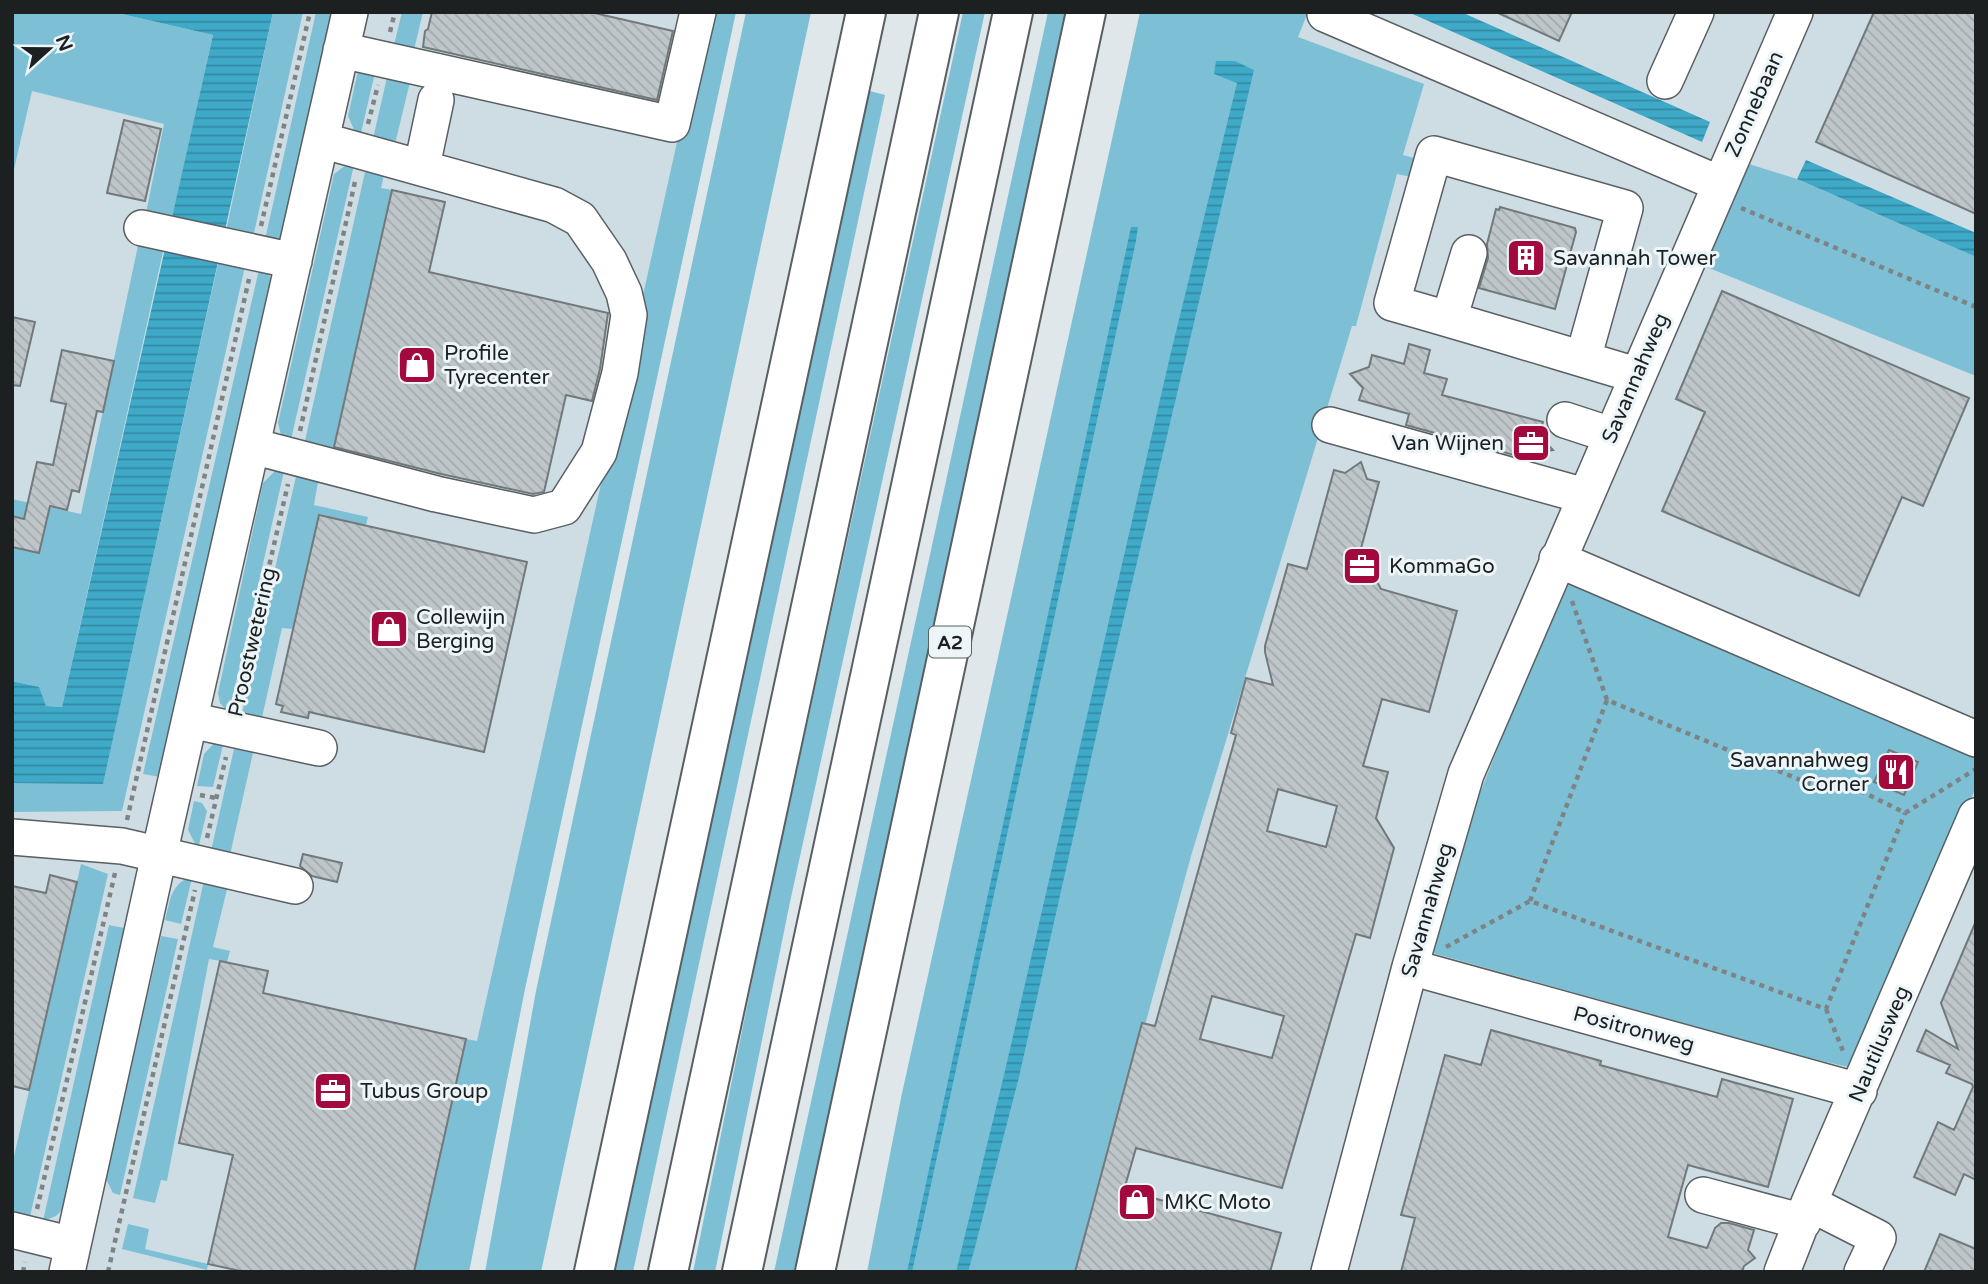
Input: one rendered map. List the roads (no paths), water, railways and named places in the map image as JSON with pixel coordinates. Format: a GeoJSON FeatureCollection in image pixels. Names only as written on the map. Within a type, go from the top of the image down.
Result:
{"type":"FeatureCollection","features":[{"type":"Feature","properties":{"kind":"highway"},"geometry":{"type":"LineString","coordinates":[[594,1272],[866,12]]}},
{"type":"Feature","properties":{"kind":"highway"},"geometry":{"type":"LineString","coordinates":[[668,1272],[939,12]]}},
{"type":"Feature","properties":{"kind":"highway"},"geometry":{"type":"LineString","coordinates":[[742,1272],[1013,12]]}},
{"type":"Feature","properties":{"kind":"highway","name":"A2"},"geometry":{"type":"LineString","coordinates":[[815,1272],[1086,12]]}},
{"type":"Feature","properties":{"kind":"street","name":"Proostwetering"},"geometry":{"type":"LineString","coordinates":[[70,1259],[350,12]]}},
{"type":"Feature","properties":{"kind":"street"},"geometry":{"type":"LineString","coordinates":[[341,50],[672,124],[698,12]]}},
{"type":"Feature","properties":{"kind":"street"},"geometry":{"type":"LineString","coordinates":[[1326,12],[1325,14],[1338,20],[1717,190]]}},
{"type":"Feature","properties":{"kind":"street"},"geometry":{"type":"LineString","coordinates":[[1665,81],[1696,12]]}},
{"type":"Feature","properties":{"kind":"street","name":"Zonnebaan"},"geometry":{"type":"LineString","coordinates":[[1717,190],[1795,12]]}},
{"type":"Feature","properties":{"kind":"street"},"geometry":{"type":"LineString","coordinates":[[422,166],[436,100]]}},
{"type":"Feature","properties":{"kind":"street"},"geometry":{"type":"LineString","coordinates":[[252,446],[436,495],[534,515],[564,507],[579,487],[599,452],[620,373],[629,316],[624,293],[609,261],[580,219],[554,205],[321,140]]}},
{"type":"Feature","properties":{"kind":"street"},"geometry":{"type":"LineString","coordinates":[[1583,359],[1625,208],[1434,154],[1392,303],[1583,359],[1636,374]]}},
{"type":"Feature","properties":{"kind":"street","name":"Savannahweg"},"geometry":{"type":"LineString","coordinates":[[1329,1272],[1410,967],[1466,774],[1717,190]]}},
{"type":"Feature","properties":{"kind":"street"},"geometry":{"type":"LineString","coordinates":[[142,228],[293,261]]}},
{"type":"Feature","properties":{"kind":"street"},"geometry":{"type":"LineString","coordinates":[[1448,319],[1469,253]]}},
{"type":"Feature","properties":{"kind":"street"},"geometry":{"type":"LineString","coordinates":[[1565,420],[1611,435]]}},
{"type":"Feature","properties":{"kind":"street"},"geometry":{"type":"LineString","coordinates":[[1330,425],[1584,496]]}},
{"type":"Feature","properties":{"kind":"street"},"geometry":{"type":"LineString","coordinates":[[1557,559],[1976,739]]}},
{"type":"Feature","properties":{"kind":"street"},"geometry":{"type":"LineString","coordinates":[[190,720],[319,748]]}},
{"type":"Feature","properties":{"kind":"street","name":"Nautilusweg"},"geometry":{"type":"LineString","coordinates":[[1782,1272],[1976,816]]}},
{"type":"Feature","properties":{"kind":"street"},"geometry":{"type":"LineString","coordinates":[[12,837],[122,846],[295,886]]}},
{"type":"Feature","properties":{"kind":"street","name":"Positronweg"},"geometry":{"type":"LineString","coordinates":[[1410,967],[1859,1091]]}},
{"type":"Feature","properties":{"kind":"street"},"geometry":{"type":"LineString","coordinates":[[1703,1195],[1806,1212],[1878,1238],[1862,1272]]}},
{"type":"Feature","properties":{"kind":"street"},"geometry":{"type":"LineString","coordinates":[[22,1232],[70,1259]]}},
{"type":"Feature","properties":{"kind":"place","name":"Savannah Tower"},"geometry":{"type":"Point","coordinates":[1526,258]}},
{"type":"Feature","properties":{"kind":"place","name":"Profile Tyrecenter"},"geometry":{"type":"Point","coordinates":[417,365]}},
{"type":"Feature","properties":{"kind":"place","name":"Van Wijnen"},"geometry":{"type":"Point","coordinates":[1531,443]}},
{"type":"Feature","properties":{"kind":"place","name":"KommaGo"},"geometry":{"type":"Point","coordinates":[1362,566]}},
{"type":"Feature","properties":{"kind":"place","name":"Collewijn Berging"},"geometry":{"type":"Point","coordinates":[389,629]}},
{"type":"Feature","properties":{"kind":"place","name":"Savannahweg Corner"},"geometry":{"type":"Point","coordinates":[1896,772]}},
{"type":"Feature","properties":{"kind":"place","name":"Tubus Group"},"geometry":{"type":"Point","coordinates":[333,1091]}},
{"type":"Feature","properties":{"kind":"place","name":"MKC Moto"},"geometry":{"type":"Point","coordinates":[1137,1202]}}]}
